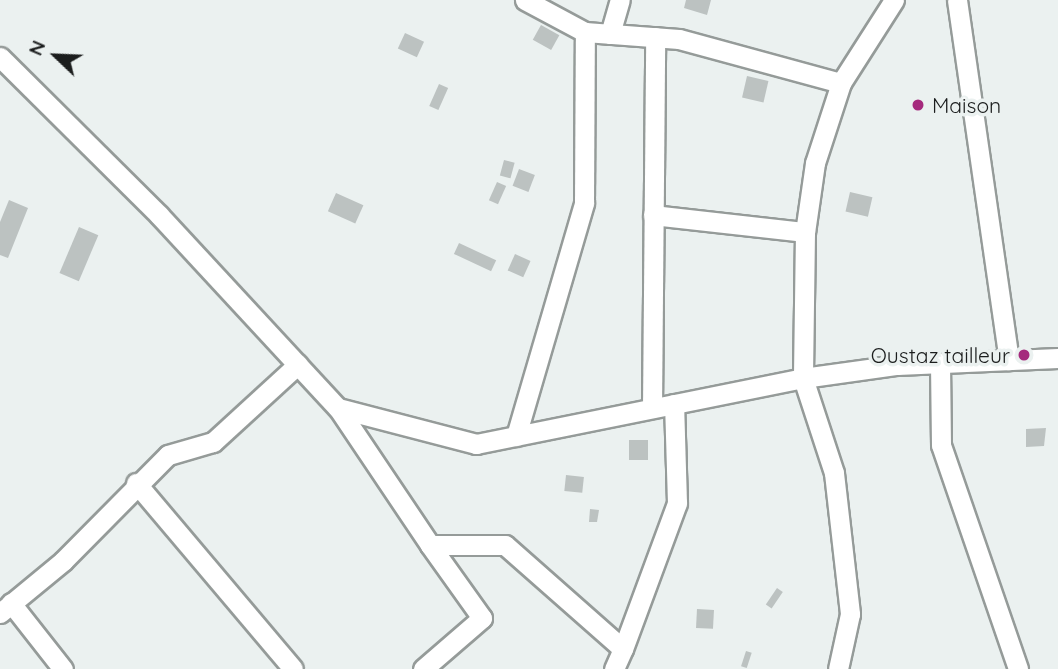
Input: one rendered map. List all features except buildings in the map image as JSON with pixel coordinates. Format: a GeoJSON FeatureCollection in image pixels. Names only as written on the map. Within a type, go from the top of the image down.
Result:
{"type":"FeatureCollection","features":[{"type":"Feature","properties":{"kind":"street"},"geometry":{"type":"LineString","coordinates":[[610,34],[620,0]]}},
{"type":"Feature","properties":{"kind":"street"},"geometry":{"type":"LineString","coordinates":[[838,669],[850,614],[834,473],[803,378],[805,232],[815,163],[841,83],[894,0]]}},
{"type":"Feature","properties":{"kind":"street"},"geometry":{"type":"LineString","coordinates":[[957,0],[1009,360]]}},
{"type":"Feature","properties":{"kind":"street"},"geometry":{"type":"LineString","coordinates":[[529,1],[585,32],[679,39],[841,83]]}},
{"type":"Feature","properties":{"kind":"street"},"geometry":{"type":"LineString","coordinates":[[516,436],[584,203],[585,32]]}},
{"type":"Feature","properties":{"kind":"street"},"geometry":{"type":"LineString","coordinates":[[652,408],[655,37]]}},
{"type":"Feature","properties":{"kind":"street"},"geometry":{"type":"LineString","coordinates":[[0,57],[159,215],[338,408],[482,618],[423,669]]}},
{"type":"Feature","properties":{"kind":"street"},"geometry":{"type":"LineString","coordinates":[[653,215],[805,232]]}},
{"type":"Feature","properties":{"kind":"street"},"geometry":{"type":"LineString","coordinates":[[338,408],[476,444],[803,378],[940,363],[1058,358]]}},
{"type":"Feature","properties":{"kind":"street"},"geometry":{"type":"LineString","coordinates":[[940,363],[941,445],[1018,669]]}},
{"type":"Feature","properties":{"kind":"street"},"geometry":{"type":"LineString","coordinates":[[62,669],[6,608],[63,561],[136,483],[167,455],[213,442],[298,364]]}},
{"type":"Feature","properties":{"kind":"street"},"geometry":{"type":"LineString","coordinates":[[614,669],[677,503],[674,404]]}},
{"type":"Feature","properties":{"kind":"street"},"geometry":{"type":"LineString","coordinates":[[136,483],[293,669]]}},
{"type":"Feature","properties":{"kind":"street"},"geometry":{"type":"LineString","coordinates":[[430,545],[505,545],[623,649]]}},
{"type":"Feature","properties":{"kind":"place","name":"Maison"},"geometry":{"type":"Point","coordinates":[918,105]}},
{"type":"Feature","properties":{"kind":"place","name":"Oustaz tailleur"},"geometry":{"type":"Point","coordinates":[1024,355]}}]}
